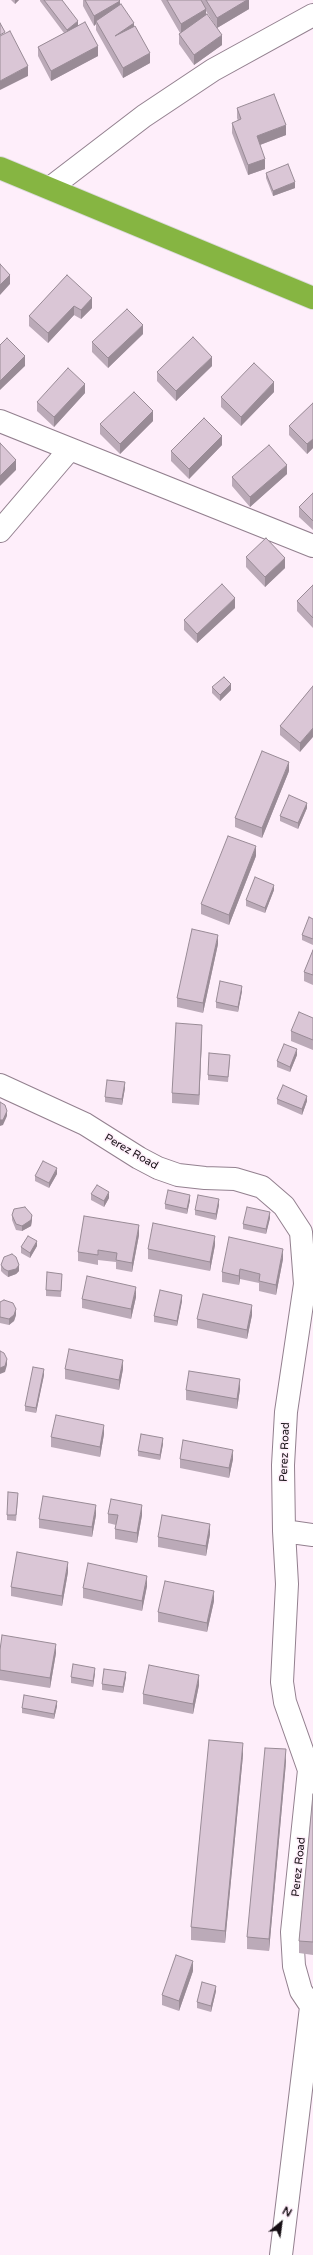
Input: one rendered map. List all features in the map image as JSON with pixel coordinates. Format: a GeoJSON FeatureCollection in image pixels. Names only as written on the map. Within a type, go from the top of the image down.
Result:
{"type":"FeatureCollection","features":[{"type":"Feature","properties":{"kind":"highway"},"geometry":{"type":"LineString","coordinates":[[0,168],[313,298]]}},
{"type":"Feature","properties":{"kind":"street"},"geometry":{"type":"LineString","coordinates":[[50,188],[144,116],[213,70],[313,15]]}},
{"type":"Feature","properties":{"kind":"street"},"geometry":{"type":"LineString","coordinates":[[0,421],[313,546]]}},
{"type":"Feature","properties":{"kind":"street"},"geometry":{"type":"LineString","coordinates":[[0,531],[70,449]]}},
{"type":"Feature","properties":{"kind":"street","name":"Perez Road"},"geometry":{"type":"LineString","coordinates":[[0,1085],[85,1124],[139,1158],[158,1168],[178,1175],[235,1179],[262,1188],[284,1206],[301,1232],[305,1284],[286,1412],[284,1530],[287,1584],[282,1682],[285,1702],[309,1770],[292,1932],[294,1966],[301,1991],[312,2008]]}},
{"type":"Feature","properties":{"kind":"street"},"geometry":{"type":"LineString","coordinates":[[284,1530],[313,1535]]}},
{"type":"Feature","properties":{"kind":"street"},"geometry":{"type":"LineString","coordinates":[[281,2255],[312,2008]]}},
{"type":"Feature","properties":{"kind":"building"},"geometry":{"type":"Polygon","coordinates":[[[44,0],[62,0],[78,21],[67,30],[44,0]]]}},
{"type":"Feature","properties":{"kind":"building"},"geometry":{"type":"Polygon","coordinates":[[[85,0],[119,0],[120,1],[94,16],[85,0]]]}},
{"type":"Feature","properties":{"kind":"building"},"geometry":{"type":"Polygon","coordinates":[[[167,0],[201,0],[206,9],[181,24],[167,0]]]}},
{"type":"Feature","properties":{"kind":"building"},"geometry":{"type":"Polygon","coordinates":[[[206,0],[247,0],[217,18],[206,0]]]}},
{"type":"Feature","properties":{"kind":"building"},"geometry":{"type":"Polygon","coordinates":[[[121,4],[134,23],[115,36],[135,26],[150,53],[123,68],[96,21],[121,4]]]}},
{"type":"Feature","properties":{"kind":"building"},"geometry":{"type":"Polygon","coordinates":[[[207,14],[222,35],[194,55],[179,34],[207,14]]]}},
{"type":"Feature","properties":{"kind":"building"},"geometry":{"type":"Polygon","coordinates":[[[85,22],[98,46],[51,71],[38,47],[85,22]]]}},
{"type":"Feature","properties":{"kind":"building"},"geometry":{"type":"Polygon","coordinates":[[[0,23],[5,32],[0,35],[0,23]]]}},
{"type":"Feature","properties":{"kind":"building"},"geometry":{"type":"Polygon","coordinates":[[[10,31],[28,66],[0,81],[0,36],[10,31]]]}},
{"type":"Feature","properties":{"kind":"building"},"geometry":{"type":"Polygon","coordinates":[[[274,94],[286,125],[257,136],[265,159],[248,165],[232,123],[241,119],[237,108],[274,94]]]}},
{"type":"Feature","properties":{"kind":"building"},"geometry":{"type":"Polygon","coordinates":[[[288,164],[295,182],[273,191],[266,173],[288,164]]]}},
{"type":"Feature","properties":{"kind":"building"},"geometry":{"type":"Polygon","coordinates":[[[0,264],[10,275],[0,285],[0,264]]]}},
{"type":"Feature","properties":{"kind":"building"},"geometry":{"type":"Polygon","coordinates":[[[67,275],[92,298],[81,310],[74,306],[48,333],[29,316],[67,275]]]}},
{"type":"Feature","properties":{"kind":"building"},"geometry":{"type":"Polygon","coordinates":[[[127,309],[143,325],[108,358],[92,342],[127,309]]]}},
{"type":"Feature","properties":{"kind":"building"},"geometry":{"type":"Polygon","coordinates":[[[193,337],[212,357],[176,391],[157,372],[193,337]]]}},
{"type":"Feature","properties":{"kind":"building"},"geometry":{"type":"Polygon","coordinates":[[[7,338],[25,356],[0,381],[0,345],[7,338]]]}},
{"type":"Feature","properties":{"kind":"building"},"geometry":{"type":"Polygon","coordinates":[[[254,363],[274,382],[241,417],[221,397],[254,363]]]}},
{"type":"Feature","properties":{"kind":"building"},"geometry":{"type":"Polygon","coordinates":[[[68,368],[85,384],[54,417],[37,402],[68,368]]]}},
{"type":"Feature","properties":{"kind":"building"},"geometry":{"type":"Polygon","coordinates":[[[134,392],[153,411],[120,444],[100,424],[134,392]]]}},
{"type":"Feature","properties":{"kind":"building"},"geometry":{"type":"Polygon","coordinates":[[[313,403],[313,439],[307,444],[289,426],[313,403]]]}},
{"type":"Feature","properties":{"kind":"building"},"geometry":{"type":"Polygon","coordinates":[[[204,418],[222,436],[189,469],[171,451],[204,418]]]}},
{"type":"Feature","properties":{"kind":"building"},"geometry":{"type":"Polygon","coordinates":[[[0,443],[16,460],[0,476],[0,443]]]}},
{"type":"Feature","properties":{"kind":"building"},"geometry":{"type":"Polygon","coordinates":[[[269,445],[287,465],[250,497],[232,477],[269,445]]]}},
{"type":"Feature","properties":{"kind":"building"},"geometry":{"type":"Polygon","coordinates":[[[313,493],[313,521],[299,507],[313,493]]]}},
{"type":"Feature","properties":{"kind":"building"},"geometry":{"type":"Polygon","coordinates":[[[266,538],[285,558],[265,577],[246,557],[266,538]]]}},
{"type":"Feature","properties":{"kind":"building"},"geometry":{"type":"Polygon","coordinates":[[[222,584],[235,598],[197,634],[184,620],[222,584]]]}},
{"type":"Feature","properties":{"kind":"building"},"geometry":{"type":"Polygon","coordinates":[[[313,585],[313,618],[297,601],[313,585]]]}},
{"type":"Feature","properties":{"kind":"building"},"geometry":{"type":"Polygon","coordinates":[[[224,677],[231,684],[220,695],[212,687],[224,677]]]}},
{"type":"Feature","properties":{"kind":"building"},"geometry":{"type":"Polygon","coordinates":[[[313,686],[313,728],[300,743],[280,726],[313,686]]]}},
{"type":"Feature","properties":{"kind":"building"},"geometry":{"type":"Polygon","coordinates":[[[262,751],[289,762],[262,828],[235,818],[262,751]]]}},
{"type":"Feature","properties":{"kind":"building"},"geometry":{"type":"Polygon","coordinates":[[[289,795],[307,803],[298,823],[280,816],[289,795]]]}},
{"type":"Feature","properties":{"kind":"building"},"geometry":{"type":"Polygon","coordinates":[[[228,836],[256,846],[229,915],[201,904],[228,836]]]}},
{"type":"Feature","properties":{"kind":"building"},"geometry":{"type":"Polygon","coordinates":[[[255,877],[274,885],[265,908],[246,900],[255,877]]]}},
{"type":"Feature","properties":{"kind":"building"},"geometry":{"type":"Polygon","coordinates":[[[309,917],[313,919],[313,939],[302,935],[309,917]]]}},
{"type":"Feature","properties":{"kind":"building"},"geometry":{"type":"Polygon","coordinates":[[[192,929],[218,935],[203,1003],[177,998],[192,929]]]}},
{"type":"Feature","properties":{"kind":"building"},"geometry":{"type":"Polygon","coordinates":[[[313,950],[313,975],[304,972],[313,950]]]}},
{"type":"Feature","properties":{"kind":"building"},"geometry":{"type":"Polygon","coordinates":[[[220,981],[242,986],[238,1007],[216,1002],[220,981]]]}},
{"type":"Feature","properties":{"kind":"building"},"geometry":{"type":"Polygon","coordinates":[[[299,1012],[313,1018],[313,1040],[291,1031],[299,1012]]]}},
{"type":"Feature","properties":{"kind":"building"},"geometry":{"type":"Polygon","coordinates":[[[176,1023],[202,1025],[199,1095],[172,1093],[176,1023]]]}},
{"type":"Feature","properties":{"kind":"building"},"geometry":{"type":"Polygon","coordinates":[[[284,1044],[297,1049],[290,1067],[277,1061],[284,1044]]]}},
{"type":"Feature","properties":{"kind":"building"},"geometry":{"type":"Polygon","coordinates":[[[209,1053],[230,1055],[228,1077],[208,1075],[209,1053]]]}},
{"type":"Feature","properties":{"kind":"building"},"geometry":{"type":"Polygon","coordinates":[[[107,1080],[125,1082],[122,1099],[105,1097],[107,1080]]]}},
{"type":"Feature","properties":{"kind":"building"},"geometry":{"type":"Polygon","coordinates":[[[283,1085],[307,1096],[302,1109],[277,1099],[283,1085]]]}},
{"type":"Feature","properties":{"kind":"building"},"geometry":{"type":"Polygon","coordinates":[[[0,1102],[5,1105],[7,1111],[3,1120],[0,1120],[0,1102]]]}},
{"type":"Feature","properties":{"kind":"building"},"geometry":{"type":"Polygon","coordinates":[[[43,1161],[57,1168],[49,1183],[35,1176],[43,1161]]]}},
{"type":"Feature","properties":{"kind":"building"},"geometry":{"type":"Polygon","coordinates":[[[97,1185],[109,1192],[104,1201],[91,1194],[97,1185]]]}},
{"type":"Feature","properties":{"kind":"building"},"geometry":{"type":"Polygon","coordinates":[[[168,1190],[190,1195],[187,1209],[165,1204],[168,1190]]]}},
{"type":"Feature","properties":{"kind":"building"},"geometry":{"type":"Polygon","coordinates":[[[198,1195],[219,1199],[216,1214],[195,1210],[198,1195]]]}},
{"type":"Feature","properties":{"kind":"building"},"geometry":{"type":"Polygon","coordinates":[[[25,1207],[32,1215],[31,1220],[22,1226],[16,1224],[12,1215],[14,1209],[25,1207]]]}},
{"type":"Feature","properties":{"kind":"building"},"geometry":{"type":"Polygon","coordinates":[[[247,1207],[270,1212],[266,1229],[243,1224],[247,1207]]]}},
{"type":"Feature","properties":{"kind":"building"},"geometry":{"type":"Polygon","coordinates":[[[84,1216],[139,1225],[132,1263],[116,1260],[117,1253],[98,1250],[98,1255],[78,1252],[84,1216]]]}},
{"type":"Feature","properties":{"kind":"building"},"geometry":{"type":"Polygon","coordinates":[[[153,1223],[215,1236],[210,1262],[148,1249],[153,1223]]]}},
{"type":"Feature","properties":{"kind":"building"},"geometry":{"type":"Polygon","coordinates":[[[28,1236],[37,1241],[30,1253],[21,1247],[28,1236]]]}},
{"type":"Feature","properties":{"kind":"building"},"geometry":{"type":"Polygon","coordinates":[[[229,1237],[283,1249],[276,1285],[259,1281],[260,1274],[240,1269],[239,1276],[222,1272],[229,1237]]]}},
{"type":"Feature","properties":{"kind":"building"},"geometry":{"type":"Polygon","coordinates":[[[12,1254],[16,1257],[19,1265],[16,1269],[8,1271],[1,1265],[4,1257],[12,1254]]]}},
{"type":"Feature","properties":{"kind":"building"},"geometry":{"type":"Polygon","coordinates":[[[47,1272],[62,1274],[61,1291],[46,1290],[47,1272]]]}},
{"type":"Feature","properties":{"kind":"building"},"geometry":{"type":"Polygon","coordinates":[[[87,1276],[136,1287],[131,1309],[82,1299],[87,1276]]]}},
{"type":"Feature","properties":{"kind":"building"},"geometry":{"type":"Polygon","coordinates":[[[160,1290],[182,1295],[177,1321],[154,1316],[160,1290]]]}},
{"type":"Feature","properties":{"kind":"building"},"geometry":{"type":"Polygon","coordinates":[[[203,1294],[252,1305],[247,1330],[197,1319],[203,1294]]]}},
{"type":"Feature","properties":{"kind":"building"},"geometry":{"type":"Polygon","coordinates":[[[4,1300],[13,1303],[16,1309],[14,1315],[9,1319],[0,1317],[0,1302],[4,1300]]]}},
{"type":"Feature","properties":{"kind":"building"},"geometry":{"type":"Polygon","coordinates":[[[69,1349],[123,1360],[119,1380],[65,1369],[69,1349]]]}},
{"type":"Feature","properties":{"kind":"building"},"geometry":{"type":"Polygon","coordinates":[[[0,1351],[4,1353],[7,1359],[5,1366],[0,1368],[0,1351]]]}},
{"type":"Feature","properties":{"kind":"building"},"geometry":{"type":"Polygon","coordinates":[[[33,1367],[44,1369],[36,1408],[25,1406],[33,1367]]]}},
{"type":"Feature","properties":{"kind":"building"},"geometry":{"type":"Polygon","coordinates":[[[189,1371],[240,1379],[237,1399],[186,1390],[189,1371]]]}},
{"type":"Feature","properties":{"kind":"building"},"geometry":{"type":"Polygon","coordinates":[[[56,1415],[104,1425],[100,1447],[51,1437],[56,1415]]]}},
{"type":"Feature","properties":{"kind":"building"},"geometry":{"type":"Polygon","coordinates":[[[141,1434],[163,1438],[160,1455],[138,1451],[141,1434]]]}},
{"type":"Feature","properties":{"kind":"building"},"geometry":{"type":"Polygon","coordinates":[[[183,1440],[233,1450],[229,1468],[180,1459],[183,1440]]]}},
{"type":"Feature","properties":{"kind":"building"},"geometry":{"type":"Polygon","coordinates":[[[8,1492],[18,1493],[16,1515],[7,1515],[8,1492]]]}},
{"type":"Feature","properties":{"kind":"building"},"geometry":{"type":"Polygon","coordinates":[[[43,1496],[96,1505],[92,1527],[39,1519],[43,1496]]]}},
{"type":"Feature","properties":{"kind":"building"},"geometry":{"type":"Polygon","coordinates":[[[111,1499],[142,1505],[137,1533],[115,1529],[118,1515],[108,1514],[111,1499]]]}},
{"type":"Feature","properties":{"kind":"building"},"geometry":{"type":"Polygon","coordinates":[[[162,1515],[210,1524],[206,1546],[158,1537],[162,1515]]]}},
{"type":"Feature","properties":{"kind":"building"},"geometry":{"type":"Polygon","coordinates":[[[17,1552],[68,1562],[62,1596],[11,1587],[17,1552]]]}},
{"type":"Feature","properties":{"kind":"building"},"geometry":{"type":"Polygon","coordinates":[[[88,1563],[147,1576],[142,1601],[83,1588],[88,1563]]]}},
{"type":"Feature","properties":{"kind":"building"},"geometry":{"type":"Polygon","coordinates":[[[165,1581],[214,1591],[207,1623],[158,1612],[165,1581]]]}},
{"type":"Feature","properties":{"kind":"building"},"geometry":{"type":"Polygon","coordinates":[[[2,1635],[56,1644],[50,1678],[0,1670],[2,1635]]]}},
{"type":"Feature","properties":{"kind":"building"},"geometry":{"type":"Polygon","coordinates":[[[73,1664],[95,1668],[93,1681],[71,1677],[73,1664]]]}},
{"type":"Feature","properties":{"kind":"building"},"geometry":{"type":"Polygon","coordinates":[[[149,1665],[199,1675],[193,1704],[143,1694],[149,1665]]]}},
{"type":"Feature","properties":{"kind":"building"},"geometry":{"type":"Polygon","coordinates":[[[104,1669],[126,1672],[123,1687],[102,1684],[104,1669]]]}},
{"type":"Feature","properties":{"kind":"building"},"geometry":{"type":"Polygon","coordinates":[[[24,1695],[57,1701],[54,1714],[22,1708],[24,1695]]]}},
{"type":"Feature","properties":{"kind":"building"},"geometry":{"type":"Polygon","coordinates":[[[209,1740],[243,1743],[225,1931],[191,1927],[209,1740]]]}},
{"type":"Feature","properties":{"kind":"building"},"geometry":{"type":"Polygon","coordinates":[[[265,1748],[286,1749],[269,1939],[247,1937],[265,1748]]]}},
{"type":"Feature","properties":{"kind":"building"},"geometry":{"type":"Polygon","coordinates":[[[313,1794],[313,1942],[299,1941],[313,1794]]]}},
{"type":"Feature","properties":{"kind":"building"},"geometry":{"type":"Polygon","coordinates":[[[176,1955],[193,1961],[179,2001],[162,1995],[176,1955]]]}},
{"type":"Feature","properties":{"kind":"building"},"geometry":{"type":"Polygon","coordinates":[[[202,1982],[216,1986],[211,2006],[197,2002],[202,1982]]]}}]}
